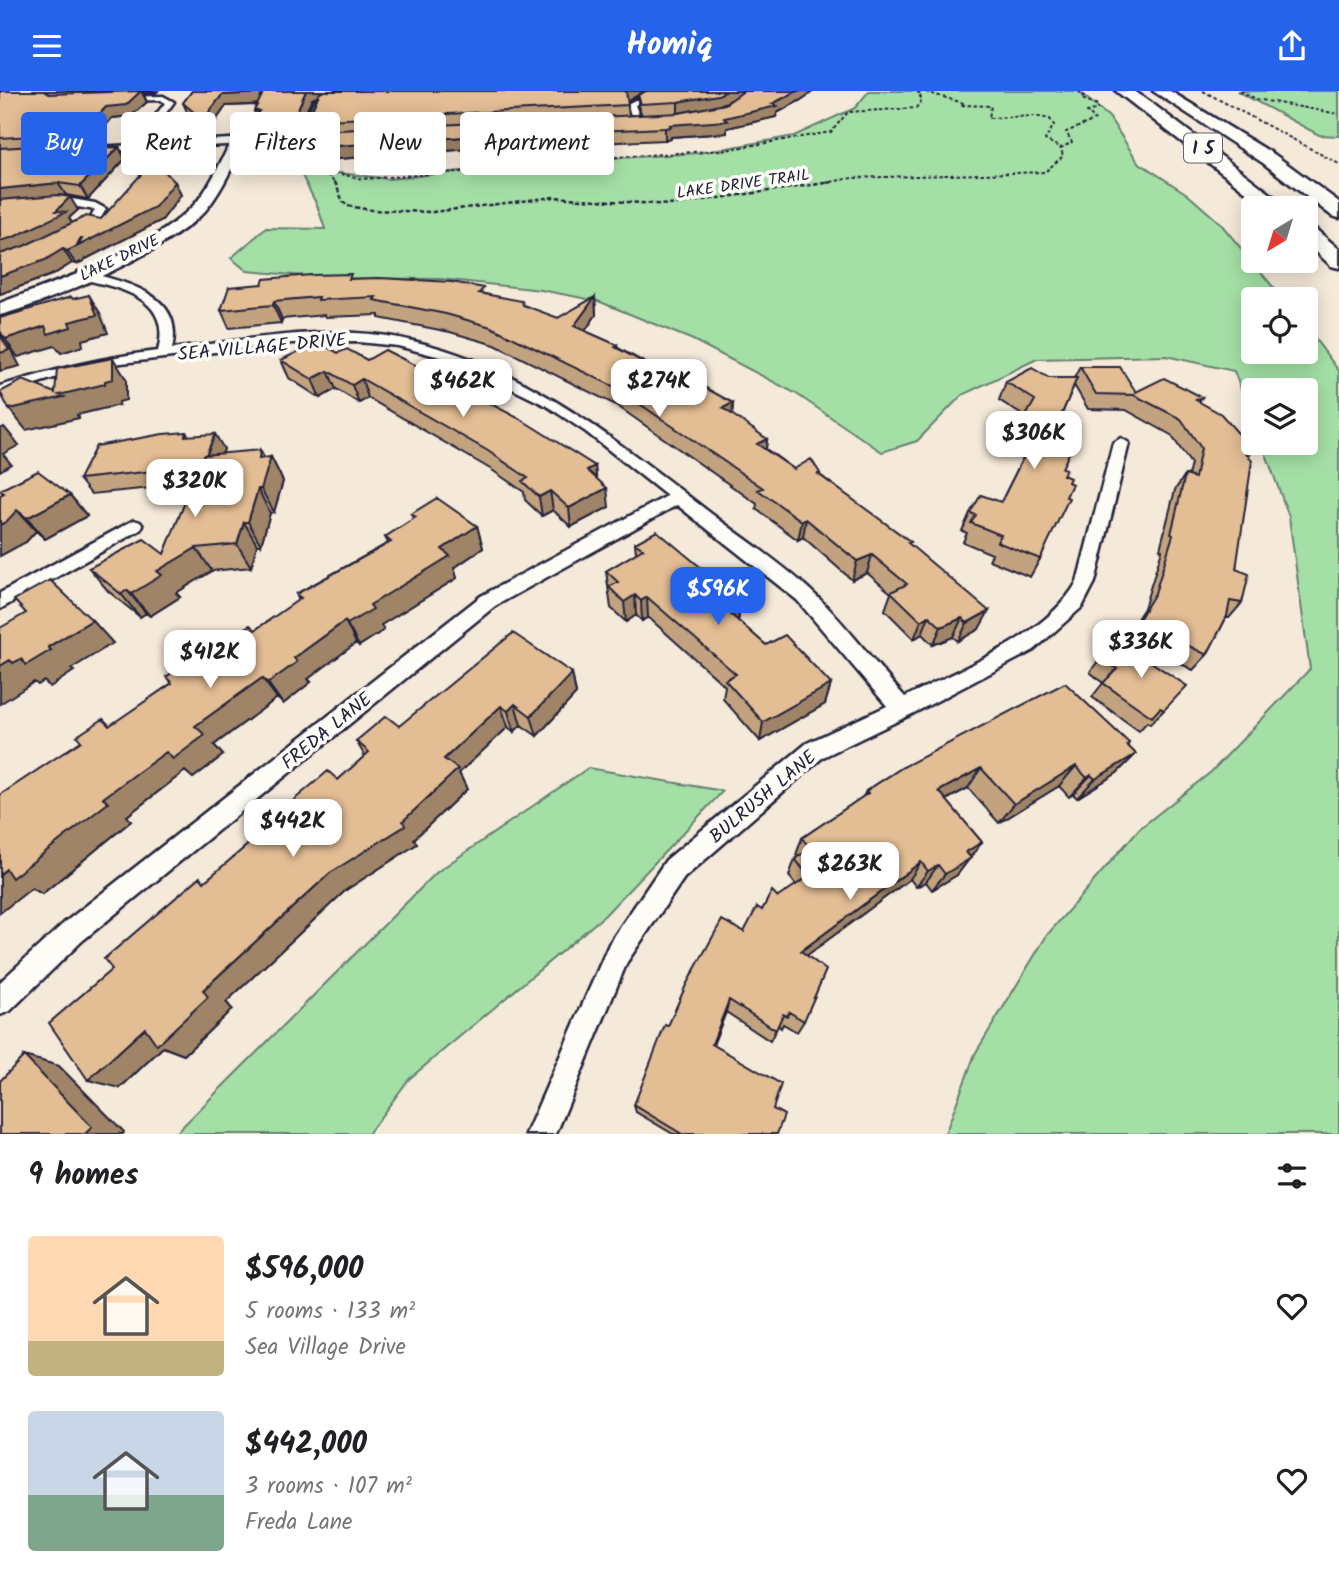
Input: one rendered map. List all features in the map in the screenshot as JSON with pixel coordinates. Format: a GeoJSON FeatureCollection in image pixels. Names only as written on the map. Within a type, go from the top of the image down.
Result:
{"type":"FeatureCollection","features":[{"type":"Feature","properties":{"kind":"highway","name":"I 5"},"geometry":{"type":"LineString","coordinates":[[1123,91],[1277,196]]}},
{"type":"Feature","properties":{"kind":"highway"},"geometry":{"type":"LineString","coordinates":[[1138,91],[1228,150],[1281,196]]}},
{"type":"Feature","properties":{"kind":"highway"},"geometry":{"type":"LineString","coordinates":[[1160,91],[1269,159],[1339,212]]}},
{"type":"Feature","properties":{"kind":"highway","name":"I 5"},"geometry":{"type":"LineString","coordinates":[[1176,91],[1255,140],[1339,198]]}},
{"type":"Feature","properties":{"kind":"highway"},"geometry":{"type":"LineString","coordinates":[[1318,223],[1339,237]]}},
{"type":"Feature","properties":{"kind":"highway"},"geometry":{"type":"LineString","coordinates":[[1318,242],[1339,261]]}},
{"type":"Feature","properties":{"kind":"street"},"geometry":{"type":"LineString","coordinates":[[314,112],[317,102],[343,91]]}},
{"type":"Feature","properties":{"kind":"street"},"geometry":{"type":"LineString","coordinates":[[637,121],[631,104],[661,91]]}},
{"type":"Feature","properties":{"kind":"street"},"geometry":{"type":"LineString","coordinates":[[113,99],[154,97],[170,102],[162,112]]}},
{"type":"Feature","properties":{"kind":"street"},"geometry":{"type":"LineString","coordinates":[[623,122],[651,120]]}},
{"type":"Feature","properties":{"kind":"street","name":"LAKE DRIVE"},"geometry":{"type":"LineString","coordinates":[[0,309],[156,240],[194,213],[209,197],[230,156]]}},
{"type":"Feature","properties":{"kind":"street"},"geometry":{"type":"LineString","coordinates":[[0,208],[81,202],[101,209],[93,223],[60,239]]}},
{"type":"Feature","properties":{"kind":"street"},"geometry":{"type":"LineString","coordinates":[[82,275],[130,289],[158,305],[169,328],[164,354]]}},
{"type":"Feature","properties":{"kind":"street","name":"SEA VILLAGE DRIVE"},"geometry":{"type":"LineString","coordinates":[[0,391],[67,370],[164,354],[292,339],[358,338],[431,349],[460,358],[552,403],[591,429],[804,596],[902,709]]}},
{"type":"Feature","properties":{"kind":"street","name":"BULRUSH LANE"},"geometry":{"type":"LineString","coordinates":[[541,1134],[618,953],[675,869],[816,750],[1027,644],[1075,602],[1086,582],[1121,443]]}},
{"type":"Feature","properties":{"kind":"street","name":"FREDA LANE"},"geometry":{"type":"LineString","coordinates":[[0,1001],[73,932],[488,601],[679,497]]}},
{"type":"Feature","properties":{"kind":"street"},"geometry":{"type":"LineString","coordinates":[[0,602],[134,526]]}},
{"type":"Feature","properties":{"kind":"path"},"geometry":{"type":"LineString","coordinates":[[331,176],[332,172],[362,179],[500,169],[523,163],[737,149],[831,132],[848,112],[916,108],[922,100],[918,93],[926,91],[964,103],[961,105],[974,107],[986,103],[991,106],[989,118],[1011,120],[1028,116],[1050,119],[1054,125],[1045,140],[1061,148]]}},
{"type":"Feature","properties":{"kind":"path","name":"LAKE DRIVE TRAIL"},"geometry":{"type":"LineString","coordinates":[[331,176],[343,202],[348,206],[433,212],[554,197],[669,205],[852,178],[959,177],[1045,171],[1063,156],[1061,148],[1072,142],[1066,132],[1095,120],[1087,113],[1098,109],[1098,105],[1082,99],[1084,95],[1078,91]]}},
{"type":"Feature","properties":{"kind":"path"},"geometry":{"type":"LineString","coordinates":[[1202,91],[1339,164]]}},
{"type":"Feature","properties":{"kind":"path"},"geometry":{"type":"LineString","coordinates":[[1240,91],[1256,99],[1339,114]]}},
{"type":"Feature","properties":{"kind":"green space"},"geometry":{"type":"Polygon","coordinates":[[[869,91],[1078,91],[1109,117],[1138,162],[1187,194],[1220,223],[1241,248],[1241,273],[1261,273],[1273,287],[1241,287],[1241,364],[1318,364],[1318,343],[1339,371],[1339,1134],[945,1134],[975,1054],[1047,935],[1139,829],[1211,772],[1310,669],[1289,517],[1266,455],[1318,455],[1318,378],[1241,378],[1241,389],[1234,371],[1166,356],[1037,359],[962,395],[917,441],[882,452],[795,393],[693,340],[598,301],[541,290],[441,279],[328,278],[247,271],[231,258],[266,228],[325,229],[317,205],[302,175],[340,173],[389,179],[446,175],[446,173],[460,171],[460,175],[614,175],[614,158],[699,153],[794,136],[855,108],[869,91]]]}},
{"type":"Feature","properties":{"kind":"green space"},"geometry":{"type":"Polygon","coordinates":[[[1237,91],[1339,91],[1339,136],[1319,135],[1237,91]]]}},
{"type":"Feature","properties":{"kind":"green space"},"geometry":{"type":"Polygon","coordinates":[[[588,768],[723,791],[605,915],[409,1079],[368,1134],[175,1134],[437,872],[588,768]]]}},
{"type":"Feature","properties":{"kind":"building"},"geometry":{"type":"Polygon","coordinates":[[[0,91],[47,91],[49,94],[141,91],[126,105],[106,107],[101,112],[21,112],[21,137],[0,138],[0,91]]]}},
{"type":"Feature","properties":{"kind":"building"},"geometry":{"type":"Polygon","coordinates":[[[192,91],[306,91],[297,112],[254,111],[263,93],[222,95],[209,112],[194,112],[183,103],[192,91]]]}},
{"type":"Feature","properties":{"kind":"building"},"geometry":{"type":"Polygon","coordinates":[[[324,91],[626,91],[628,105],[446,114],[354,112],[354,119],[340,119],[340,112],[311,112],[319,94],[324,91]]]}},
{"type":"Feature","properties":{"kind":"building"},"geometry":{"type":"Polygon","coordinates":[[[646,91],[727,91],[678,102],[641,104],[638,95],[646,91]]]}},
{"type":"Feature","properties":{"kind":"building"},"geometry":{"type":"Polygon","coordinates":[[[744,91],[797,91],[772,104],[777,106],[724,118],[727,121],[614,130],[614,116],[679,113],[725,104],[744,91]]]}},
{"type":"Feature","properties":{"kind":"building"},"geometry":{"type":"Polygon","coordinates":[[[460,124],[460,137],[446,138],[446,125],[460,124]]]}},
{"type":"Feature","properties":{"kind":"building"},"geometry":{"type":"Polygon","coordinates":[[[354,129],[354,145],[340,146],[340,130],[354,129]]]}},
{"type":"Feature","properties":{"kind":"building"},"geometry":{"type":"Polygon","coordinates":[[[21,147],[21,175],[91,175],[80,186],[58,183],[0,189],[0,148],[21,147]]]}},
{"type":"Feature","properties":{"kind":"building"},"geometry":{"type":"Polygon","coordinates":[[[119,147],[107,159],[107,148],[119,147]]]}},
{"type":"Feature","properties":{"kind":"building"},"geometry":{"type":"Polygon","coordinates":[[[141,175],[168,175],[175,182],[155,207],[78,246],[80,239],[76,247],[67,251],[63,249],[45,260],[0,276],[0,254],[24,246],[86,216],[101,219],[141,175]]]}},
{"type":"Feature","properties":{"kind":"building"},"geometry":{"type":"Polygon","coordinates":[[[58,195],[70,197],[56,211],[66,212],[0,241],[0,200],[58,195]]]}},
{"type":"Feature","properties":{"kind":"building"},"geometry":{"type":"Polygon","coordinates":[[[351,274],[349,279],[452,282],[484,288],[479,293],[522,301],[523,305],[558,318],[595,297],[574,326],[617,345],[615,347],[665,374],[673,370],[733,403],[723,408],[767,439],[757,444],[794,469],[811,459],[820,473],[818,474],[911,542],[908,543],[989,611],[967,623],[962,618],[941,627],[929,616],[921,621],[891,592],[907,584],[872,555],[857,561],[806,519],[802,521],[758,490],[763,488],[615,387],[491,327],[446,314],[374,300],[376,297],[318,300],[319,297],[221,310],[229,287],[262,284],[264,279],[351,274]]]}},
{"type":"Feature","properties":{"kind":"building"},"geometry":{"type":"Polygon","coordinates":[[[89,295],[97,315],[69,322],[71,327],[48,334],[45,326],[5,339],[0,331],[0,318],[71,297],[73,299],[89,295]]]}},
{"type":"Feature","properties":{"kind":"building"},"geometry":{"type":"Polygon","coordinates":[[[0,335],[9,350],[0,353],[0,335]]]}},
{"type":"Feature","properties":{"kind":"building"},"geometry":{"type":"Polygon","coordinates":[[[318,342],[338,353],[347,349],[367,360],[385,350],[522,420],[595,466],[587,470],[607,488],[569,508],[550,491],[539,497],[522,481],[528,478],[488,451],[362,379],[352,385],[328,371],[312,379],[281,360],[318,342]]]}},
{"type":"Feature","properties":{"kind":"building"},"geometry":{"type":"Polygon","coordinates":[[[113,358],[113,379],[105,381],[105,384],[59,395],[64,397],[9,409],[0,392],[23,380],[55,393],[57,369],[113,358]]]}},
{"type":"Feature","properties":{"kind":"building"},"geometry":{"type":"Polygon","coordinates":[[[1080,367],[1120,367],[1136,392],[1164,378],[1202,397],[1196,400],[1221,414],[1241,436],[1241,455],[1248,455],[1252,461],[1236,569],[1249,574],[1242,603],[1230,601],[1227,616],[1207,655],[1138,621],[1155,593],[1173,535],[1171,534],[1185,475],[1195,478],[1201,448],[1181,419],[1134,395],[1096,394],[1080,367]]]}},
{"type":"Feature","properties":{"kind":"building"},"geometry":{"type":"Polygon","coordinates":[[[1032,368],[1049,378],[1077,378],[1058,423],[1071,427],[1068,434],[1077,437],[1062,468],[1066,469],[1063,475],[1070,478],[1068,482],[1072,484],[1066,497],[1069,498],[1040,559],[997,542],[1001,535],[971,523],[976,515],[970,513],[981,495],[1001,502],[1033,438],[1017,432],[1035,400],[1006,382],[1032,368]]]}},
{"type":"Feature","properties":{"kind":"building"},"geometry":{"type":"Polygon","coordinates":[[[186,432],[185,436],[215,434],[200,466],[79,479],[96,446],[186,432]]]}},
{"type":"Feature","properties":{"kind":"building"},"geometry":{"type":"Polygon","coordinates":[[[260,450],[259,459],[271,457],[261,489],[258,489],[248,522],[244,522],[237,544],[196,548],[157,571],[162,575],[131,594],[127,590],[121,594],[89,568],[144,539],[164,554],[204,455],[260,450]]]}},
{"type":"Feature","properties":{"kind":"building"},"geometry":{"type":"Polygon","coordinates":[[[38,471],[70,495],[27,518],[17,510],[0,525],[0,495],[4,493],[0,490],[38,471]]]}},
{"type":"Feature","properties":{"kind":"building"},"geometry":{"type":"Polygon","coordinates":[[[437,498],[477,526],[442,549],[450,556],[370,605],[373,609],[347,624],[345,621],[294,658],[297,662],[268,683],[262,678],[195,726],[205,735],[173,759],[166,752],[103,798],[108,803],[12,878],[6,869],[0,874],[0,795],[81,741],[77,736],[103,719],[109,726],[172,683],[166,677],[200,654],[203,657],[250,625],[255,630],[301,598],[296,594],[391,542],[385,537],[416,517],[411,514],[437,498]]]}},
{"type":"Feature","properties":{"kind":"building"},"geometry":{"type":"Polygon","coordinates":[[[657,531],[741,601],[728,612],[766,645],[785,635],[831,684],[763,722],[725,680],[736,674],[647,597],[641,601],[635,595],[624,602],[609,587],[618,582],[606,571],[643,549],[635,543],[657,531]]]}},
{"type":"Feature","properties":{"kind":"building"},"geometry":{"type":"Polygon","coordinates":[[[50,580],[92,620],[48,647],[51,650],[26,665],[21,659],[13,663],[10,660],[0,666],[0,628],[26,613],[14,600],[50,580]]]}},
{"type":"Feature","properties":{"kind":"building"},"geometry":{"type":"Polygon","coordinates":[[[513,633],[572,673],[531,716],[515,704],[508,711],[501,706],[444,759],[458,769],[403,821],[405,826],[330,873],[203,990],[208,997],[157,1045],[145,1028],[88,1080],[49,1023],[112,969],[104,959],[200,877],[204,882],[265,830],[262,827],[328,771],[338,780],[369,752],[356,741],[386,716],[399,726],[513,633]]]}},
{"type":"Feature","properties":{"kind":"building"},"geometry":{"type":"Polygon","coordinates":[[[1118,640],[1187,686],[1164,710],[1160,708],[1152,717],[1103,683],[1117,669],[1101,657],[1118,640]]]}},
{"type":"Feature","properties":{"kind":"building"},"geometry":{"type":"Polygon","coordinates":[[[1065,683],[1129,743],[1127,745],[1136,754],[1095,779],[1091,775],[1087,778],[1076,766],[1014,804],[981,768],[939,791],[982,842],[966,852],[971,858],[945,874],[938,865],[928,871],[921,862],[801,951],[826,970],[804,1021],[789,1012],[787,1016],[783,1014],[776,1030],[729,1000],[712,1044],[781,1084],[773,1109],[784,1115],[777,1134],[682,1134],[634,1105],[665,1025],[668,1026],[686,985],[722,920],[744,932],[757,907],[762,910],[772,891],[778,897],[809,876],[795,859],[810,848],[802,838],[903,767],[1065,683]]]}},
{"type":"Feature","properties":{"kind":"building"},"geometry":{"type":"Polygon","coordinates":[[[24,1056],[92,1127],[85,1134],[0,1134],[0,1081],[24,1056]]]}}]}
